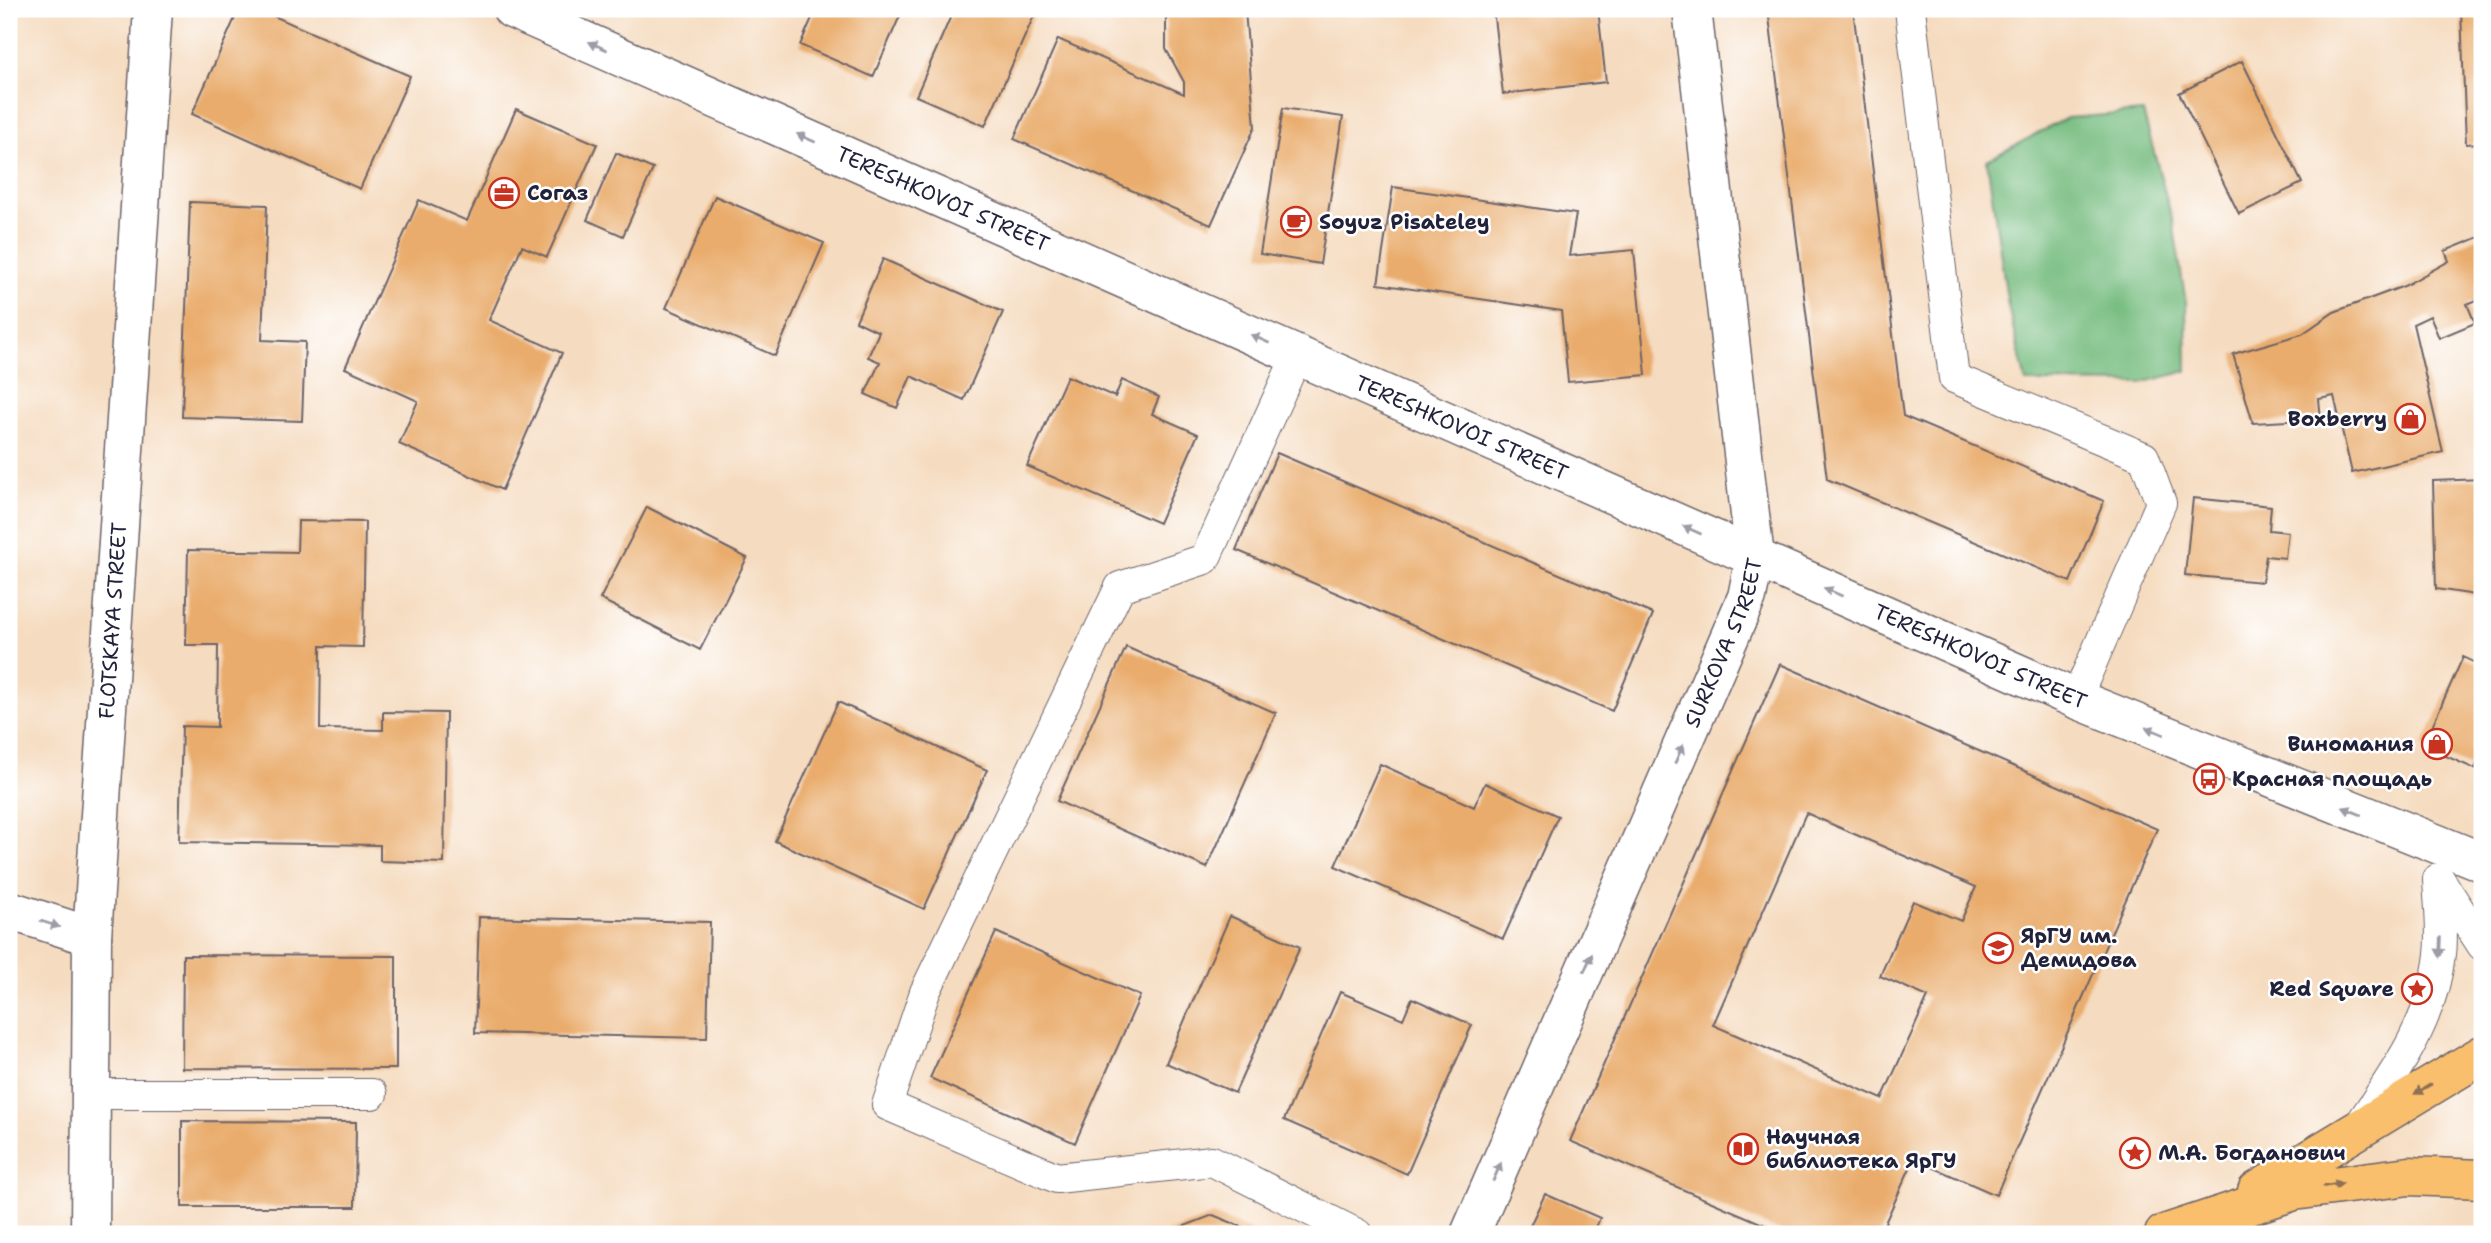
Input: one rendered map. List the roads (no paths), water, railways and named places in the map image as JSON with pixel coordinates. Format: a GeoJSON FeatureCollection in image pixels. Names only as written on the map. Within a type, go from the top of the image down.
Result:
{"type":"FeatureCollection","features":[{"type":"Feature","properties":{"kind":"main road"},"geometry":{"type":"LineString","coordinates":[[2220,1214],[2356,1129],[2482,1055]]}},
{"type":"Feature","properties":{"kind":"main road"},"geometry":{"type":"LineString","coordinates":[[2164,1234],[2294,1191],[2409,1176],[2482,1179]]}},
{"type":"Feature","properties":{"kind":"street","name":"FLOTSKAYA STREET"},"geometry":{"type":"LineString","coordinates":[[90,1234],[92,937],[153,9]]}},
{"type":"Feature","properties":{"kind":"street","name":"TERESHKOVOI STREET"},"geometry":{"type":"LineString","coordinates":[[512,9],[2076,699],[2415,837]]}},
{"type":"Feature","properties":{"kind":"street","name":"SURKOVA STREET"},"geometry":{"type":"LineString","coordinates":[[1470,1234],[1747,597],[1755,558],[1692,9]]}},
{"type":"Feature","properties":{"kind":"street"},"geometry":{"type":"LineString","coordinates":[[2415,837],[2482,862]]}},
{"type":"Feature","properties":{"kind":"street"},"geometry":{"type":"LineString","coordinates":[[9,910],[92,937]]}},
{"type":"Feature","properties":{"kind":"lane"},"geometry":{"type":"LineString","coordinates":[[1910,9],[1954,378],[2144,457],[2161,503],[2076,699]]}},
{"type":"Feature","properties":{"kind":"lane"},"geometry":{"type":"LineString","coordinates":[[1297,355],[1205,559],[1120,587],[926,992],[887,1105],[1057,1178],[1213,1161],[1357,1234]]}},
{"type":"Feature","properties":{"kind":"lane"},"geometry":{"type":"LineString","coordinates":[[2415,837],[2482,945]]}},
{"type":"Feature","properties":{"kind":"lane"},"geometry":{"type":"LineString","coordinates":[[2356,1129],[2393,1076],[2419,1031],[2433,990],[2440,952],[2438,878]]}},
{"type":"Feature","properties":{"kind":"lane"},"geometry":{"type":"LineString","coordinates":[[91,1094],[372,1094]]}},
{"type":"Feature","properties":{"kind":"place","name":"Согаз"},"geometry":{"type":"Point","coordinates":[504,193]}},
{"type":"Feature","properties":{"kind":"place","name":"Soyuz Pisateley"},"geometry":{"type":"Point","coordinates":[1296,222]}},
{"type":"Feature","properties":{"kind":"place","name":"Boxberry"},"geometry":{"type":"Point","coordinates":[2410,419]}},
{"type":"Feature","properties":{"kind":"place","name":"Виномания"},"geometry":{"type":"Point","coordinates":[2437,744]}},
{"type":"Feature","properties":{"kind":"place","name":"Красная площадь"},"geometry":{"type":"Point","coordinates":[2209,779]}},
{"type":"Feature","properties":{"kind":"place","name":"ЯрГУ им. Демидова"},"geometry":{"type":"Point","coordinates":[1998,948]}},
{"type":"Feature","properties":{"kind":"place","name":"Red Square"},"geometry":{"type":"Point","coordinates":[2417,989]}},
{"type":"Feature","properties":{"kind":"place","name":"Научная библиотека ЯрГУ"},"geometry":{"type":"Point","coordinates":[1743,1149]}},
{"type":"Feature","properties":{"kind":"place","name":"М.А. Богданович"},"geometry":{"type":"Point","coordinates":[2135,1153]}}]}
